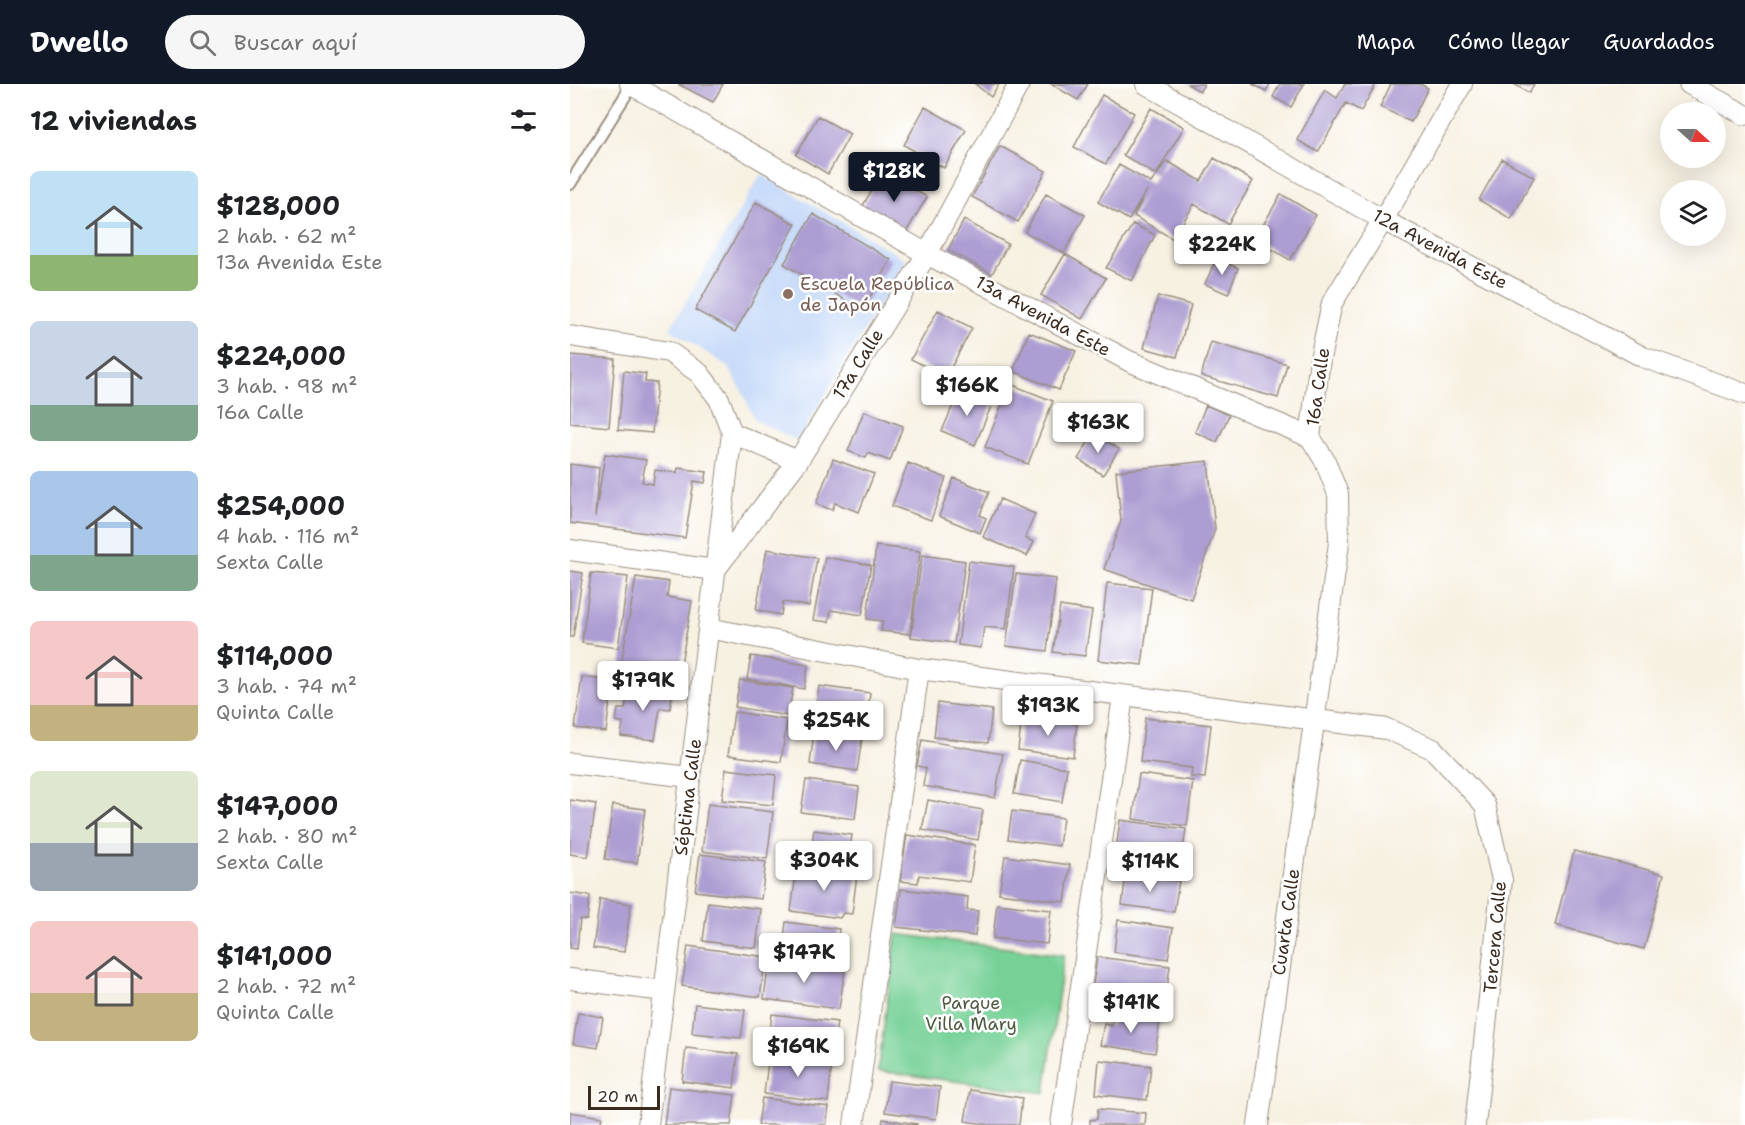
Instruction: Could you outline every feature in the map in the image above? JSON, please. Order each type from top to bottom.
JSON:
[{"type":"street","name":"17a Calle","points":[[715,570],[798,461],[927,254],[1019,84]]},
{"type":"street","name":"12a Avenida Este","points":[[1146,84],[1383,220],[1643,357],[1745,394]]},
{"type":"street","name":"16a Calle","points":[[1315,719],[1338,533],[1338,494],[1325,461],[1310,437],[1320,359],[1332,303],[1462,84]]},
{"type":"street","points":[[1689,84],[1745,115]]},
{"type":"street","name":"13a Avenida Este","points":[[631,85],[927,254],[1129,361],[1310,437]]},
{"type":"street","points":[[570,336],[669,352],[699,374],[719,399],[732,433],[798,461]]},
{"type":"street","name":"Séptima Calle","points":[[648,1125],[732,433]]},
{"type":"street","points":[[570,550],[715,570]]},
{"type":"street","name":"Tercera Calle","points":[[708,628],[919,669],[1387,729],[1433,748],[1485,805],[1502,880],[1475,1125]]},
{"type":"street","points":[[854,1125],[919,669]]},
{"type":"street","points":[[1061,1125],[1123,696]]},
{"type":"street","name":"Cuarta Calle","points":[[1258,1125],[1315,719]]},
{"type":"street","points":[[570,763],[690,777]]},
{"type":"street","points":[[570,979],[664,991]]},
{"type":"lane","points":[[570,184],[631,85]]},
{"type":"shaded area","name":"Escuela República de Japón","points":[[761,174],[906,260],[798,441],[755,420],[741,389],[727,366],[670,329]]},
{"type":"green space","name":"Parque Villa Mary","points":[[896,934],[1064,955],[1045,1093],[878,1071]]},
{"type":"building","points":[[678,84],[723,84],[713,102]]},
{"type":"building","points":[[975,84],[999,84],[991,97]]},
{"type":"building","points":[[1051,84],[1088,84],[1078,100]]},
{"type":"building","points":[[1187,84],[1204,84],[1200,91]]},
{"type":"building","points":[[1252,84],[1270,84],[1266,91]]},
{"type":"building","points":[[1280,84],[1304,84],[1291,107],[1273,97]]},
{"type":"building","points":[[1345,84],[1376,84],[1361,111],[1346,103],[1318,152],[1297,140],[1325,90],[1337,98]]},
{"type":"building","points":[[1391,84],[1420,84],[1428,88],[1411,122],[1380,107]]},
{"type":"building","points":[[1514,84],[1534,84],[1529,93]]},
{"type":"building","points":[[1102,95],[1134,113],[1106,164],[1074,147]]},
{"type":"building","points":[[925,107],[966,130],[944,168],[904,145]]},
{"type":"building","points":[[1151,108],[1184,127],[1156,175],[1123,155]]},
{"type":"building","points":[[818,116],[850,134],[828,174],[796,155]]},
{"type":"building","points":[[1000,146],[1046,171],[1018,222],[972,197]]},
{"type":"building","points":[[1214,158],[1253,181],[1228,224],[1194,204],[1173,239],[1134,216],[1147,190],[1129,220],[1098,202],[1119,165],[1151,183],[1167,161],[1201,181]]},
{"type":"building","points":[[1502,159],[1534,177],[1511,219],[1479,200]]},
{"type":"building","points":[[882,172],[927,197],[905,234],[861,209]]},
{"type":"building","points":[[1046,194],[1085,215],[1064,253],[1025,232]]},
{"type":"building","points":[[1281,194],[1316,215],[1290,260],[1255,239]]},
{"type":"building","points":[[756,202],[796,224],[735,332],[695,310]]},
{"type":"building","points":[[813,214],[891,260],[862,310],[784,264]]},
{"type":"building","points":[[964,220],[1008,244],[992,274],[948,250]]},
{"type":"building","points":[[1133,224],[1155,235],[1132,281],[1106,268]]},
{"type":"building","points":[[1065,254],[1106,278],[1082,319],[1041,295]]},
{"type":"building","points":[[1216,259],[1238,268],[1228,294],[1205,284]]},
{"type":"building","points":[[1158,296],[1191,305],[1177,357],[1144,348]]},
{"type":"building","points":[[938,310],[972,328],[946,377],[911,359]]},
{"type":"building","points":[[1029,332],[1076,351],[1059,390],[1013,371]]},
{"type":"building","points":[[1211,342],[1287,364],[1278,398],[1201,376]]},
{"type":"building","points":[[571,355],[615,359],[609,427],[570,423]]},
{"type":"building","points":[[624,371],[646,374],[645,382],[657,383],[652,433],[618,430]]},
{"type":"building","points":[[1010,384],[1053,401],[1028,464],[985,447]]},
{"type":"building","points":[[960,389],[992,404],[975,445],[942,431]]},
{"type":"building","points":[[1206,405],[1229,415],[1217,442],[1195,432]]},
{"type":"building","points":[[864,411],[903,426],[890,461],[868,453],[866,458],[848,451]]},
{"type":"building","points":[[1094,433],[1119,449],[1103,475],[1078,459]]},
{"type":"building","points":[[605,454],[646,460],[642,482],[653,484],[655,470],[677,473],[678,468],[707,472],[705,483],[694,481],[685,538],[570,523],[570,464],[599,468],[595,517]]},
{"type":"building","points":[[833,459],[874,474],[859,512],[835,503],[832,510],[816,504]]},
{"type":"building","points":[[1208,461],[1215,529],[1191,599],[1104,569],[1121,521],[1116,471]]},
{"type":"building","points":[[908,463],[946,478],[931,520],[892,506]]},
{"type":"building","points":[[954,478],[989,492],[980,515],[986,518],[980,533],[939,516]]},
{"type":"building","points":[[1000,499],[1035,514],[1025,538],[1034,542],[1027,556],[983,537]]},
{"type":"building","points":[[876,546],[920,551],[910,634],[881,631],[883,621],[867,619]]},
{"type":"building","points":[[767,549],[817,558],[809,606],[783,602],[781,615],[756,610]]},
{"type":"building","points":[[922,555],[965,561],[954,643],[911,637]]},
{"type":"building","points":[[825,557],[871,565],[862,615],[831,610],[829,622],[813,620]]},
{"type":"building","points":[[969,561],[1014,567],[1006,629],[984,627],[981,648],[958,645]]},
{"type":"building","points":[[570,571],[583,573],[573,637],[570,637]]},
{"type":"building","points":[[591,573],[628,577],[618,648],[582,643]]},
{"type":"building","points":[[1016,574],[1056,579],[1047,651],[1006,646]]},
{"type":"building","points":[[636,577],[669,582],[667,597],[692,601],[679,675],[621,665]]},
{"type":"building","points":[[1107,583],[1152,588],[1142,665],[1098,660]]},
{"type":"building","points":[[1060,606],[1092,611],[1085,656],[1053,652]]},
{"type":"building","points":[[751,656],[808,665],[804,689],[747,679]]},
{"type":"building","points":[[582,677],[613,681],[606,732],[575,728]]},
{"type":"building","points":[[740,680],[793,688],[788,716],[735,707]]},
{"type":"building","points":[[629,685],[673,691],[670,709],[660,708],[655,740],[621,736],[623,723],[616,722],[618,709],[625,709]]},
{"type":"building","points":[[819,686],[870,693],[866,725],[815,718]]},
{"type":"building","points":[[938,703],[992,710],[988,743],[934,737]]},
{"type":"building","points":[[734,712],[787,720],[781,762],[728,755]]},
{"type":"building","points":[[1022,717],[1077,724],[1073,757],[1018,750]]},
{"type":"building","points":[[1145,718],[1211,725],[1205,778],[1191,777],[1192,768],[1140,762]]},
{"type":"building","points":[[814,733],[862,739],[857,771],[810,764]]},
{"type":"building","points":[[922,740],[1003,754],[995,798],[923,786],[926,768],[917,766]]},
{"type":"building","points":[[1020,760],[1067,768],[1062,802],[1014,794]]},
{"type":"building","points":[[726,769],[776,775],[773,805],[722,800]]},
{"type":"building","points":[[1139,774],[1193,781],[1187,826],[1133,819]]},
{"type":"building","points":[[806,780],[859,787],[855,819],[801,812]]},
{"type":"building","points":[[570,800],[596,804],[588,857],[570,854]]},
{"type":"building","points":[[928,800],[983,810],[978,840],[922,830]]},
{"type":"building","points":[[708,804],[773,812],[767,859],[702,851]]},
{"type":"building","points":[[613,805],[645,809],[637,863],[605,859]]},
{"type":"building","points":[[1012,811],[1063,818],[1059,846],[1008,839]]},
{"type":"building","points":[[1120,820],[1186,829],[1181,865],[1139,860],[1135,868],[1114,865]]},
{"type":"building","points":[[814,830],[852,835],[847,868],[809,862]]},
{"type":"building","points":[[907,835],[975,845],[970,882],[919,875],[918,883],[900,881]]},
{"type":"building","points":[[1574,851],[1664,874],[1644,949],[1555,925]]},
{"type":"building","points":[[700,854],[766,862],[761,899],[695,891]]},
{"type":"building","points":[[1005,856],[1070,865],[1065,902],[999,893]]},
{"type":"building","points":[[797,866],[857,874],[852,914],[843,913],[840,918],[791,911]]},
{"type":"building","points":[[1126,874],[1179,881],[1174,912],[1122,905]]},
{"type":"building","points":[[901,889],[968,897],[967,910],[978,911],[975,936],[896,927]]},
{"type":"building","points":[[570,893],[590,896],[587,920],[580,919],[577,949],[570,948]]},
{"type":"building","points":[[600,899],[631,904],[624,952],[593,948]]},
{"type":"building","points":[[708,902],[761,909],[756,948],[703,941]]},
{"type":"building","points":[[997,904],[1051,910],[1047,944],[993,938]]},
{"type":"building","points":[[1118,920],[1173,928],[1168,959],[1114,952]]},
{"type":"building","points":[[786,922],[839,929],[835,959],[782,953]]},
{"type":"building","points":[[688,946],[766,957],[760,997],[682,986]]},
{"type":"building","points":[[1097,957],[1170,966],[1164,1011],[1091,1001]]},
{"type":"building","points":[[769,959],[845,970],[839,1009],[764,999]]},
{"type":"building","points":[[695,1004],[745,1010],[741,1038],[692,1033]]},
{"type":"building","points":[[578,1013],[603,1017],[598,1048],[573,1044]]},
{"type":"building","points":[[772,1014],[837,1022],[832,1056],[768,1047]]},
{"type":"building","points":[[1114,1014],[1160,1021],[1155,1053],[1100,1045],[1104,1024],[1112,1026]]},
{"type":"building","points":[[686,1048],[738,1054],[734,1088],[682,1081]]},
{"type":"building","points":[[769,1054],[832,1062],[828,1102],[764,1094]]},
{"type":"building","points":[[1099,1060],[1151,1066],[1147,1100],[1096,1094]]},
{"type":"building","points":[[889,1081],[940,1087],[936,1119],[885,1112]]},
{"type":"building","points":[[669,1087],[735,1095],[731,1125],[664,1125]]},
{"type":"building","points":[[970,1090],[1022,1098],[1019,1125],[990,1125],[965,1121]]},
{"type":"building","points":[[762,1098],[829,1107],[826,1125],[758,1125]]},
{"type":"building","points":[[1098,1109],[1146,1113],[1145,1125],[1090,1125],[1090,1120],[1097,1119]]},
{"type":"building","points":[[570,1112],[602,1117],[600,1125],[570,1125]]},
{"type":"building","points":[[883,1119],[917,1124],[917,1125],[882,1125]]},
{"type":"place","name":"Escuela República de Japón","points":[[788,294]]}]
